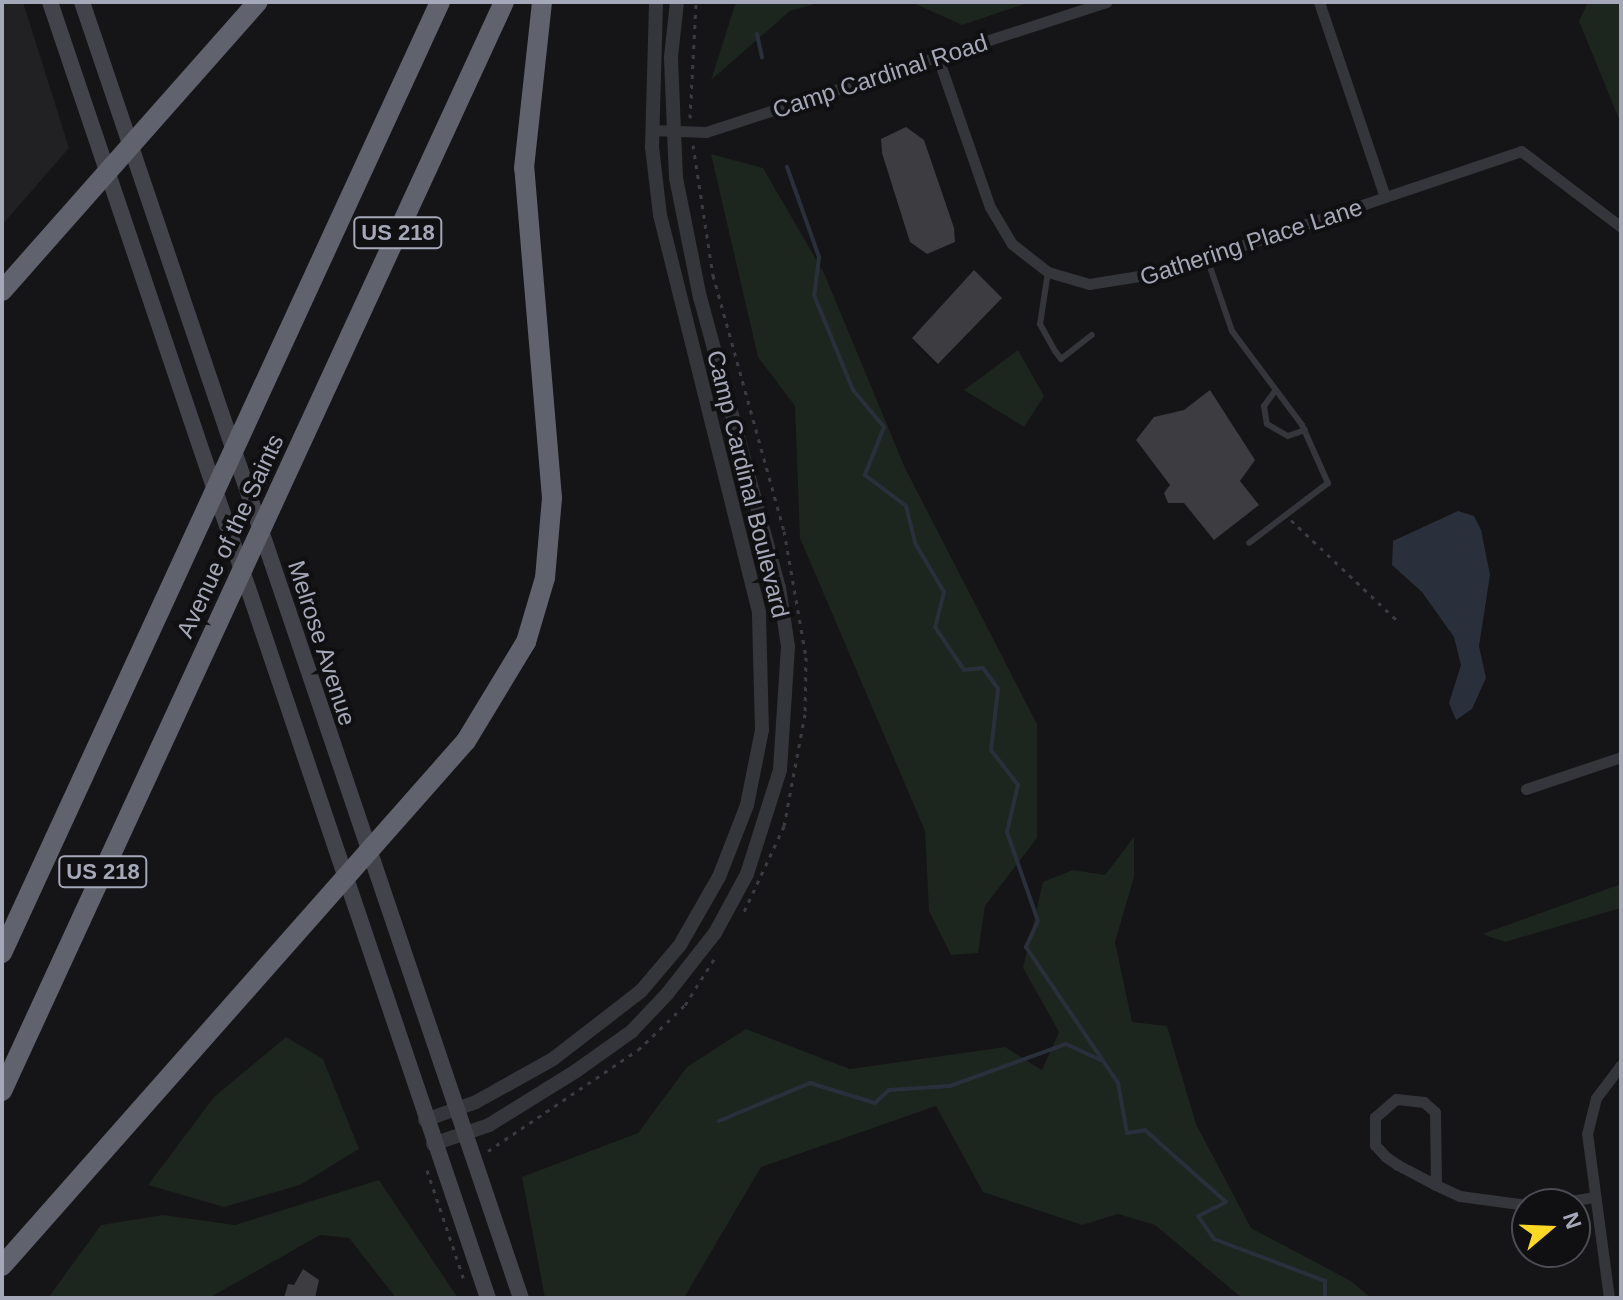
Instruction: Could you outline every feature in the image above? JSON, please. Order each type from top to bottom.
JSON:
[{"type":"highway","points":[[2,291],[258,2]]},
{"type":"highway","name":"Avenue of the Saints","points":[[2,953],[440,2]]},
{"type":"highway","name":"Avenue of the Saints","points":[[2,1091],[504,2]]},
{"type":"highway","points":[[2,1266],[368,855],[501,691],[526,642],[545,578],[552,498],[524,168],[542,2]]},
{"type":"main road","points":[[50,2],[344,882],[488,1298]]},
{"type":"main road","name":"Melrose Avenue","points":[[82,2],[368,855],[521,1298]]},
{"type":"street","name":"Camp Cardinal Boulevard","points":[[425,1120],[455,1110],[553,1059],[641,991],[680,945],[719,877],[747,805],[762,730],[765,672],[751,563],[673,282],[652,130],[656,2]]},
{"type":"street","name":"Camp Cardinal Boulevard","points":[[433,1144],[463,1134],[576,1071],[632,1031],[667,994],[715,933],[747,874],[780,770],[789,709],[779,588],[700,298],[673,131],[677,2]]},
{"type":"street","name":"Camp Cardinal Road","points":[[652,130],[706,132],[1106,2]]},
{"type":"street","points":[[1319,2],[1385,197]]},
{"type":"street","name":"Gathering Place Lane","points":[[938,58],[990,207],[1012,244],[1048,272],[1089,284],[1128,282],[1207,258],[1521,151],[1621,227]]},
{"type":"street","points":[[1526,789],[1621,757]]},
{"type":"street","points":[[1609,1298],[1587,1151],[1590,1114],[1621,1065]]},
{"type":"street","points":[[1436,1185],[1435,1112],[1424,1102],[1396,1099],[1375,1117],[1375,1145],[1436,1185],[1487,1203],[1511,1204]]},
{"type":"lane","points":[[1207,258],[1232,331],[1305,430],[1328,483],[1249,543]]},
{"type":"lane","points":[[1048,272],[1040,324],[1055,351],[1061,359],[1092,335]]},
{"type":"lane","points":[[1275,391],[1264,406],[1267,424],[1288,436],[1305,430]]},
{"type":"path","points":[[696,2],[691,131],[709,261],[784,531],[806,657],[805,714],[784,826],[758,890],[734,929]]},
{"type":"path","points":[[1286,515],[1400,623]]},
{"type":"path","points":[[491,1150],[638,1050],[685,1005],[717,954]]},
{"type":"path","points":[[433,1168],[426,1170],[431,1188],[471,1298]]},
{"type":"shaded area","points":[[2,2],[23,2],[69,148],[2,225]]},
{"type":"shaded area","points":[[736,2],[821,2],[790,11],[711,80]]},
{"type":"shaded area","points":[[911,2],[1031,2],[962,25]]},
{"type":"shaded area","points":[[1588,2],[1621,2],[1621,124],[1579,21]]},
{"type":"shaded area","points":[[711,154],[763,168],[824,273],[905,468],[1037,724],[1037,838],[985,906],[978,953],[951,955],[929,911],[925,831],[800,538],[795,406],[758,357]]},
{"type":"shaded area","points":[[1018,350],[1044,396],[1024,427],[964,390]]},
{"type":"shaded area","points":[[1458,511],[1474,516],[1481,530],[1490,575],[1479,646],[1486,678],[1472,709],[1456,720],[1449,703],[1461,665],[1454,637],[1422,592],[1392,565],[1393,541]]},
{"type":"shaded area","points":[[1134,837],[1134,877],[1115,942],[1132,1022],[1167,1026],[1196,1124],[1251,1228],[1351,1281],[1371,1298],[1242,1298],[1155,1225],[1118,1214],[1082,1225],[983,1192],[936,1106],[761,1167],[684,1298],[545,1298],[522,1177],[638,1133],[687,1067],[746,1029],[850,1069],[1005,1047],[1042,1070],[1059,1032],[1023,968],[1043,882],[1073,870],[1105,875]]},
{"type":"shaded area","points":[[1621,884],[1621,908],[1505,942],[1482,934]]},
{"type":"shaded area","points":[[286,1037],[323,1059],[359,1149],[300,1185],[224,1207],[148,1185],[214,1097]]},
{"type":"shaded area","points":[[379,1180],[458,1298],[396,1298],[349,1238],[320,1235],[209,1298],[48,1298],[101,1225],[163,1215],[235,1225]]},
{"type":"building","points":[[906,127],[924,140],[954,228],[955,242],[927,254],[910,242],[882,153],[881,139]]},
{"type":"building","points":[[974,270],[1002,298],[938,364],[912,338]]},
{"type":"building","points":[[1210,390],[1255,460],[1240,481],[1259,505],[1214,540],[1184,503],[1168,503],[1164,493],[1170,485],[1136,440],[1154,417],[1184,410]]},
{"type":"building","points":[[303,1269],[319,1280],[315,1298],[284,1298],[288,1284],[294,1285]]},
{"type":"waterway","points":[[757,34],[762,57]]},
{"type":"waterway","points":[[787,167],[819,257],[814,295],[853,390],[884,427],[865,475],[906,506],[915,543],[944,592],[935,627],[964,670],[983,668],[998,689],[991,750],[1018,785],[1007,832],[1038,921],[1026,947],[1118,1083],[1127,1133],[1145,1130],[1226,1202],[1198,1216],[1214,1239],[1325,1281],[1325,1298]]},
{"type":"waterway","points":[[719,1121],[810,1083],[875,1103],[889,1090],[950,1086],[1066,1044],[1101,1060]]}]
